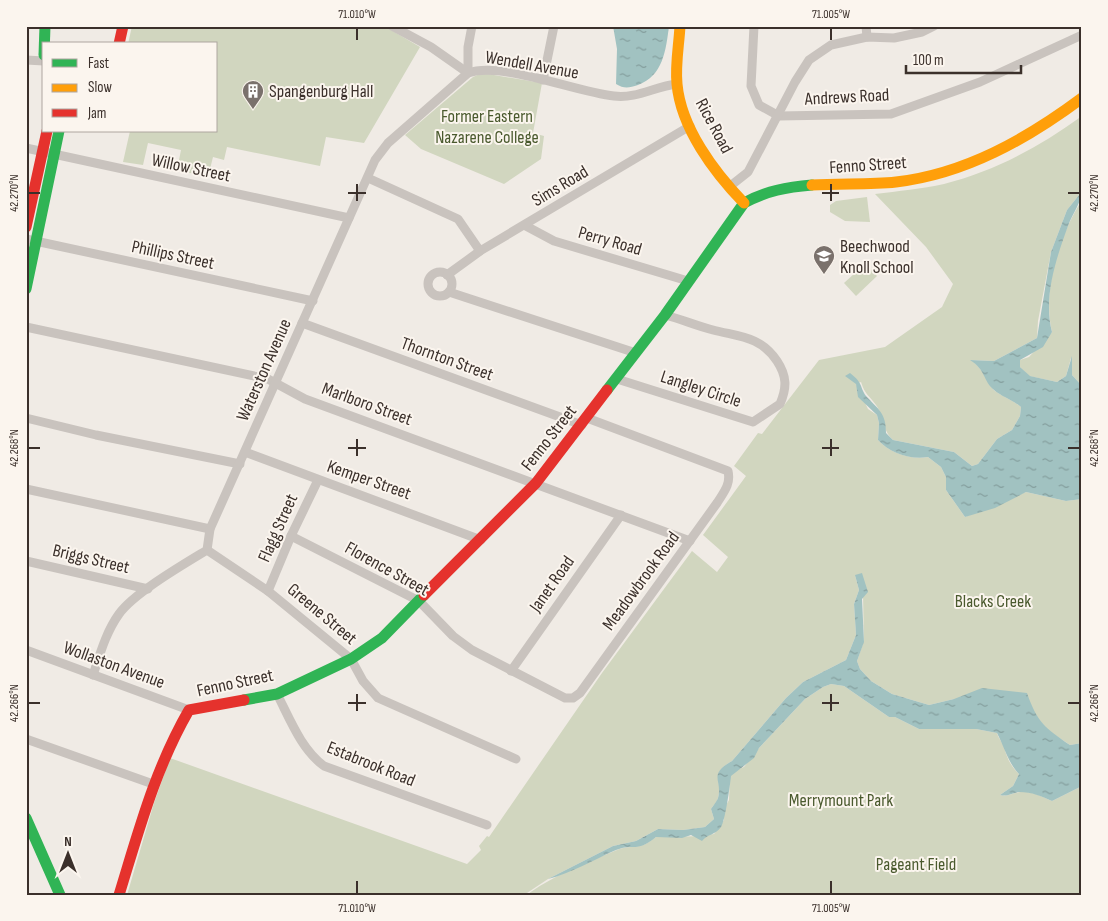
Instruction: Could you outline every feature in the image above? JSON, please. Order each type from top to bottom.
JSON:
[{"type":"street","points":[[42,42],[45,26]]},
{"type":"street","points":[[119,42],[123,26]]},
{"type":"street","name":"Wendell Avenue","points":[[392,26],[430,47],[468,73],[485,69],[543,80],[597,94],[628,97],[667,85],[677,84]]},
{"type":"street","points":[[468,73],[468,47],[472,26]]},
{"type":"street","points":[[543,80],[554,26]]},
{"type":"street","name":"Rice Road","points":[[680,26],[677,84],[682,106],[690,126],[729,187],[744,203]]},
{"type":"street","points":[[754,26],[751,86],[759,105],[779,116]]},
{"type":"street","points":[[866,26],[867,37]]},
{"type":"street","points":[[729,187],[748,172],[779,116],[795,82],[809,60],[831,45],[867,37],[894,38],[922,32],[934,26]]},
{"type":"street","name":"Andrews Road","points":[[779,116],[891,114],[980,82],[1082,35]]},
{"type":"street","points":[[26,60],[42,61]]},
{"type":"street","name":"Waterston Avenue","points":[[208,550],[210,529],[375,160],[388,143],[468,73]]},
{"type":"street","name":"Fenno Street","points":[[119,895],[152,784],[169,745],[190,710],[277,694],[352,659],[382,638],[536,483],[665,315],[744,203],[760,193],[777,188],[882,184],[930,175],[992,153],[1020,140],[1057,117],[1082,98]]},
{"type":"street","name":"Sims Road","points":[[636,353],[449,292],[441,296],[435,295],[428,288],[428,281],[435,274],[447,274],[480,251],[526,226],[690,126]]},
{"type":"street","points":[[26,227],[47,132]]},
{"type":"street","points":[[26,289],[32,240],[60,132]]},
{"type":"street","name":"Willow Street","points":[[26,148],[349,218]]},
{"type":"street","points":[[368,178],[458,220],[480,251]]},
{"type":"street","name":"Perry Road","points":[[526,226],[554,241],[688,281]]},
{"type":"street","name":"Phillips Street","points":[[32,240],[313,301]]},
{"type":"street","points":[[447,274],[452,284],[449,292]]},
{"type":"street","name":"Langley Circle","points":[[617,379],[753,422],[780,404],[785,384],[784,371],[769,350],[761,343],[665,315]]},
{"type":"street","name":"Thornton Street","points":[[302,323],[728,471]]},
{"type":"street","name":"Marlboro Street","points":[[26,327],[268,379],[305,400],[536,483],[690,541]]},
{"type":"street","points":[[26,418],[96,435],[240,464]]},
{"type":"street","name":"Kemper Street","points":[[245,452],[481,540]]},
{"type":"street","name":"Meadowbrook Road","points":[[565,698],[574,698],[580,693],[690,541],[728,486],[728,471]]},
{"type":"street","name":"Flagg Street","points":[[268,590],[318,480]]},
{"type":"street","points":[[26,489],[210,529]]},
{"type":"street","name":"Janet Road","points":[[510,671],[621,515]]},
{"type":"street","name":"Florence Street","points":[[291,536],[419,601],[453,636],[472,650],[565,698]]},
{"type":"street","points":[[93,675],[107,634],[120,612],[148,589],[208,550]]},
{"type":"street","name":"Greene Street","points":[[208,550],[268,590],[352,659],[363,681],[378,698],[516,759]]},
{"type":"street","name":"Briggs Street","points":[[26,561],[148,589]]},
{"type":"street","name":"Wollaston Avenue","points":[[26,650],[190,710]]},
{"type":"street","name":"Estabrook Road","points":[[277,694],[304,745],[313,758],[324,766],[487,825]]},
{"type":"street","points":[[26,739],[152,784]]},
{"type":"street","points":[[26,818],[60,895]]},
{"type":"green space","name":"Former Eastern Nazarene College","points":[[132,26],[390,26],[391,30],[420,47],[364,143],[326,137],[320,166],[227,147],[224,160],[213,157],[208,177],[177,170],[181,150],[148,143],[143,165],[123,162],[130,132],[218,132],[218,42],[128,42]]},
{"type":"green space","name":"Former Eastern Nazarene College","points":[[482,73],[542,83],[533,133],[544,136],[541,159],[504,184],[421,149],[405,135],[473,77]]},
{"type":"green space","name":"Blacks Creek","points":[[1082,116],[1082,187],[1079,195],[1067,210],[1051,252],[1038,321],[1037,338],[994,361],[971,360],[976,364],[995,391],[1021,407],[1020,416],[1012,430],[997,439],[978,464],[972,466],[954,452],[893,440],[887,432],[879,409],[861,382],[856,384],[868,409],[877,415],[879,423],[878,440],[888,449],[895,452],[921,458],[928,457],[941,467],[946,477],[946,490],[965,517],[1026,492],[1066,501],[1082,499],[1082,743],[1070,745],[1049,731],[1035,715],[954,699],[929,705],[892,694],[871,681],[860,669],[857,661],[864,641],[863,595],[855,575],[859,590],[854,604],[856,635],[846,660],[803,682],[786,698],[732,761],[721,770],[718,778],[718,798],[711,809],[714,819],[705,827],[683,830],[658,829],[636,841],[613,846],[548,879],[524,895],[127,895],[154,803],[170,758],[467,864],[481,850],[479,846],[487,836],[489,837],[602,673],[692,551],[717,572],[728,557],[703,535],[746,476],[734,466],[758,433],[762,434],[819,360],[885,347],[942,307],[953,284],[926,247],[875,194],[919,189],[963,179],[999,165],[1033,148]]},
{"type":"green space","points":[[867,197],[870,222],[845,221],[830,212],[830,205],[836,201]]},
{"type":"green space","points":[[1082,200],[1082,386],[1072,375],[1071,358],[1066,376],[1057,382],[1029,376],[1020,367],[1020,360],[1029,357],[1052,332],[1049,316],[1051,281],[1066,230]]},
{"type":"green space","points":[[866,263],[877,276],[856,296],[844,283]]},
{"type":"green space","name":"Merrymount Park","points":[[831,684],[844,686],[889,717],[895,717],[919,729],[976,729],[997,733],[1009,761],[1019,774],[1013,786],[1000,795],[1007,796],[1025,792],[1052,801],[1082,786],[1082,895],[527,895],[557,876],[583,864],[623,848],[640,846],[656,837],[714,834],[724,820],[724,809],[729,800],[730,776],[736,770],[744,767],[759,748],[805,699]]},
{"type":"water","points":[[613,26],[669,26],[662,61],[658,69],[646,81],[629,87],[622,87],[616,84],[617,49]]},
{"type":"water","points":[[1082,187],[1081,198],[1063,239],[1052,278],[1049,305],[1052,332],[1043,347],[1020,360],[1020,367],[1030,376],[1057,382],[1066,376],[1072,356],[1072,375],[1082,386],[1082,499],[1066,501],[1026,492],[995,508],[965,517],[946,490],[946,477],[941,467],[928,457],[907,456],[894,452],[878,440],[879,423],[877,415],[858,397],[856,384],[845,376],[850,373],[859,382],[866,396],[881,412],[885,421],[886,433],[893,440],[954,452],[972,466],[978,464],[997,439],[1012,430],[1020,416],[1021,407],[990,387],[982,372],[970,360],[994,361],[1037,338],[1051,252],[1067,210],[1079,195]]},
{"type":"water","points":[[862,573],[868,592],[862,599],[864,642],[857,661],[860,669],[871,681],[892,694],[929,705],[954,699],[982,688],[1027,693],[1038,718],[1048,729],[1070,745],[1082,743],[1082,786],[1052,801],[1024,792],[1016,792],[1005,796],[1000,795],[1013,786],[1019,774],[1009,759],[997,733],[976,729],[919,729],[895,717],[889,717],[844,686],[831,684],[805,699],[759,748],[754,758],[731,776],[724,818],[717,832],[702,841],[691,835],[682,838],[656,837],[644,845],[616,850],[574,870],[548,879],[613,846],[636,841],[658,829],[683,830],[705,827],[714,819],[711,809],[718,798],[718,774],[720,770],[732,761],[786,698],[803,682],[846,660],[856,635],[854,604],[859,590],[855,575]]},
{"type":"traffic: fast","points":[[44,42],[45,26]]},
{"type":"traffic: fast","points":[[26,289],[59,132]]},
{"type":"traffic: fast","points":[[607,390],[665,315],[744,203],[760,195],[777,190],[812,185]]},
{"type":"traffic: fast","points":[[244,700],[277,694],[351,659],[382,638],[424,595]]},
{"type":"traffic: fast","points":[[26,818],[60,895]]},
{"type":"traffic: slow","points":[[680,26],[677,84],[685,117],[692,133],[721,178],[744,203]]},
{"type":"traffic: slow","points":[[812,185],[896,182],[922,178],[971,163],[1017,140],[1082,98]]},
{"type":"traffic: jam","points":[[119,42],[123,26]]},
{"type":"traffic: jam","points":[[26,227],[47,132]]},
{"type":"traffic: jam","points":[[424,595],[536,483],[607,390]]},
{"type":"traffic: jam","points":[[119,895],[157,777],[189,710],[244,700]]},
{"type":"place","name":"Spangenburg Hall","points":[[253,110]]},
{"type":"place","name":"Beechwood Knoll School","points":[[824,275]]},
{"type":"park label","name":"Pageant Field","points":[[916,864]]}]
